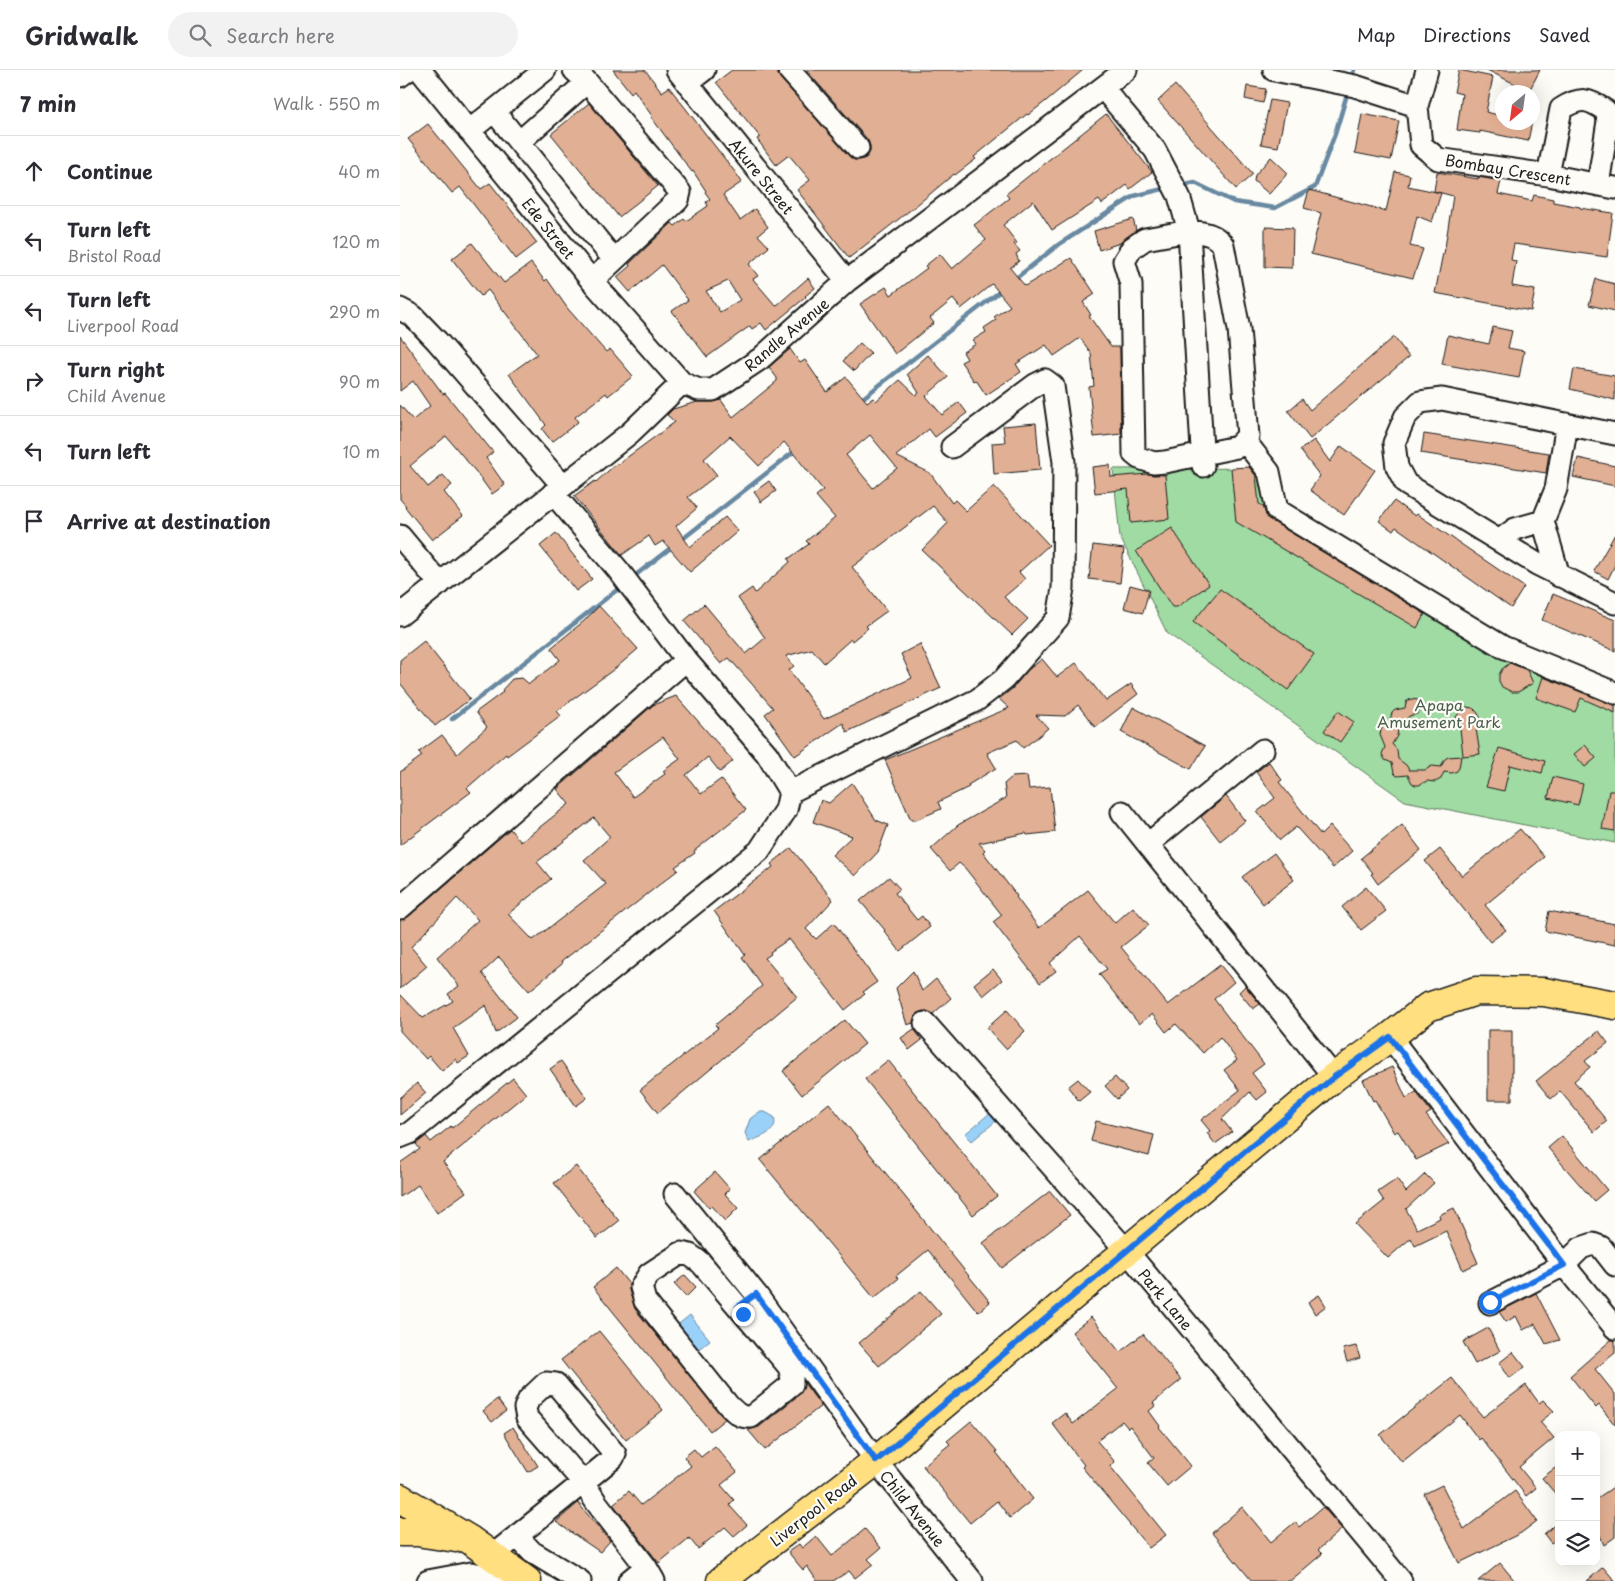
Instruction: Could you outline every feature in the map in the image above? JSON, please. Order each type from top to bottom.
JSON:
[{"type":"main road","name":"Liverpool Road","points":[[721,1581],[876,1461],[1334,1077],[1428,1007],[1476,991],[1544,992],[1615,1005]]},
{"type":"main road","points":[[400,1498],[470,1540],[527,1581]]},
{"type":"main road","points":[[400,1532],[417,1532],[470,1540]]},
{"type":"street","points":[[400,76],[408,70]]},
{"type":"street","name":"Ede Street","points":[[420,70],[592,281],[682,383]]},
{"type":"street","points":[[469,131],[544,70]]},
{"type":"street","points":[[682,77],[704,70]]},
{"type":"street","points":[[789,70],[858,148]]},
{"type":"street","name":"Randle Avenue","points":[[682,383],[699,390],[713,390],[760,359],[847,282],[1126,70]]},
{"type":"street","points":[[1274,70],[1355,86],[1417,106]]},
{"type":"street","name":"Bombay Crescent","points":[[1427,70],[1417,106],[1421,145],[1438,158],[1606,186]]},
{"type":"street","points":[[519,142],[580,76],[680,192],[678,200],[592,281]]},
{"type":"street","name":"Akure Street","points":[[682,77],[847,282]]},
{"type":"street","points":[[1103,88],[1155,150],[1179,196],[1189,231],[1202,460]]},
{"type":"street","points":[[1548,175],[1561,109],[1574,100],[1594,102],[1606,111],[1608,121],[1606,186]]},
{"type":"street","points":[[494,111],[614,260]]},
{"type":"street","points":[[1189,231],[1208,233],[1217,237],[1223,245],[1239,329],[1248,436],[1245,441],[1237,447],[1202,460],[1154,463],[1139,458],[1134,454],[1131,284],[1124,261],[1132,248],[1145,239],[1189,231]]},
{"type":"street","points":[[400,309],[412,316],[437,341],[558,490],[686,660],[767,754],[790,792],[786,810],[759,851],[410,1133],[400,1137]]},
{"type":"street","points":[[790,792],[977,700],[1004,679],[1058,618],[1063,588],[1064,462],[1053,386],[1045,380],[1035,385],[952,447]]},
{"type":"street","points":[[400,615],[630,433],[682,383]]},
{"type":"street","points":[[1615,434],[1442,399],[1420,402],[1405,417],[1394,442],[1397,467],[1406,484],[1559,576],[1615,603]]},
{"type":"street","points":[[1559,576],[1543,521],[1556,489],[1567,424]]},
{"type":"street","points":[[1245,441],[1269,472],[1277,510],[1503,647],[1615,693]]},
{"type":"street","points":[[1499,541],[1515,528],[1543,521]]},
{"type":"street","points":[[400,536],[440,584]]},
{"type":"street","points":[[400,908],[686,660]]},
{"type":"street","points":[[1148,844],[1263,750]]},
{"type":"street","points":[[1122,812],[1334,1077]]},
{"type":"street","name":"Park Lane","points":[[925,1023],[1126,1250],[1401,1581]]},
{"type":"street","points":[[1390,1037],[1564,1265],[1615,1328]]},
{"type":"street","name":"Child Avenue","points":[[675,1194],[756,1294],[876,1461],[972,1581]]},
{"type":"street","points":[[1490,1302],[1564,1265],[1581,1248],[1592,1244],[1601,1247],[1615,1265]]},
{"type":"street","points":[[681,1253],[690,1255],[700,1263],[738,1307],[789,1367],[792,1378],[792,1384],[784,1392],[751,1417],[746,1418],[739,1416],[720,1396],[645,1301],[641,1287],[649,1274],[681,1253]]},
{"type":"street","points":[[738,1307],[756,1294]]},
{"type":"street","points":[[492,1556],[584,1482],[613,1458],[615,1454],[556,1384],[546,1383],[528,1399],[525,1408],[527,1418],[584,1482],[596,1502],[650,1574],[629,1581]]},
{"type":"street","points":[[517,1536],[532,1552],[580,1581]]},
{"type":"street","points":[[428,1581],[471,1573],[517,1581]]},
{"type":"green space","name":"Apapa Amusement Park","points":[[1267,468],[1271,502],[1510,648],[1615,690],[1615,843],[1405,801],[1167,633],[1120,537],[1113,469]]},
{"type":"water","points":[[759,1112],[765,1112],[774,1117],[774,1127],[768,1133],[749,1142],[745,1133],[750,1119]]},
{"type":"water","points":[[990,1113],[996,1121],[972,1141],[965,1134]]},
{"type":"water","points":[[690,1315],[710,1340],[695,1352],[675,1327]]},
{"type":"building","points":[[613,70],[645,70],[662,92],[669,87],[742,182],[723,195],[740,220],[755,209],[768,227],[758,235],[769,247],[749,264],[758,276],[753,279],[776,306],[808,278],[815,288],[766,330],[761,323],[752,329],[750,326],[707,357],[672,311],[688,300],[662,265],[630,292],[617,277],[672,223],[675,226],[684,219],[686,221],[708,206],[706,202],[710,199],[693,171],[651,117],[634,90],[631,93]],"holes":[[[728,281],[740,300],[720,312],[706,291]]]},
{"type":"building","points":[[732,70],[777,70],[780,78],[849,156],[854,160],[860,160],[866,158],[870,152],[868,140],[806,70],[1083,70],[974,157],[976,159],[954,174],[849,258],[797,190],[810,180],[789,155],[776,165],[757,139],[760,137],[716,82]]},
{"type":"building","points":[[1459,70],[1493,77],[1486,112],[1495,114],[1495,130],[1530,130],[1528,141],[1480,131],[1480,133],[1457,130],[1462,94],[1454,92]]},
{"type":"building","points":[[1487,70],[1540,70],[1532,85],[1517,85]]},
{"type":"building","points":[[1175,85],[1253,174],[1236,189],[1158,101]]},
{"type":"building","points":[[1247,86],[1266,89],[1263,103],[1245,99]]},
{"type":"building","points":[[1270,100],[1287,103],[1278,147],[1261,144]]},
{"type":"building","points":[[589,103],[658,186],[619,217],[551,134]]},
{"type":"building","points":[[1106,114],[1152,172],[1130,189],[1127,185],[1102,204],[1099,200],[1052,230],[1033,201],[1003,225],[1017,243],[1014,244],[1020,251],[1016,254],[1019,261],[1010,268],[1025,286],[1071,258],[1095,294],[1083,302],[1091,315],[1089,316],[1111,347],[1120,347],[1121,434],[1094,437],[1089,387],[1094,386],[1091,353],[1080,338],[1054,356],[1046,345],[1016,364],[1021,372],[986,395],[961,362],[967,359],[963,352],[976,344],[973,340],[986,332],[984,328],[996,320],[994,317],[1010,306],[992,284],[961,309],[953,299],[930,318],[934,323],[895,354],[860,304],[886,287],[891,295],[927,268],[925,266],[940,254],[952,269],[986,240],[974,225],[1009,198],[1006,194]]},
{"type":"building","points":[[1362,114],[1399,121],[1391,160],[1355,153]]},
{"type":"building","points":[[428,124],[481,189],[490,183],[537,243],[516,259],[460,187],[452,193],[408,139]]},
{"type":"building","points":[[1271,157],[1288,173],[1269,194],[1254,181],[1255,175]]},
{"type":"building","points":[[1395,172],[1410,175],[1408,186],[1441,193],[1432,222],[1417,216],[1410,246],[1423,249],[1413,278],[1311,254],[1321,213],[1304,208],[1309,190],[1386,211]]},
{"type":"building","points":[[1437,172],[1501,181],[1498,194],[1532,201],[1534,195],[1553,199],[1553,202],[1613,213],[1607,257],[1514,244],[1511,260],[1516,261],[1512,286],[1535,290],[1531,311],[1435,293],[1444,254],[1453,196],[1434,191]]},
{"type":"building","points":[[1133,219],[1136,230],[1120,243],[1099,250],[1094,231]]},
{"type":"building","points":[[1265,227],[1293,228],[1292,268],[1265,267]]},
{"type":"building","points":[[472,243],[504,283],[531,263],[545,281],[547,279],[568,309],[606,352],[610,349],[633,376],[608,396],[606,393],[575,417],[578,422],[552,442],[542,429],[546,425],[509,374],[537,354],[488,290],[481,296],[452,259]]},
{"type":"building","points":[[1596,279],[1615,284],[1615,311],[1589,305]]},
{"type":"building","points":[[1493,327],[1512,331],[1508,348],[1524,351],[1519,378],[1442,364],[1448,335],[1489,344]]},
{"type":"building","points":[[400,336],[443,394],[445,393],[493,452],[486,458],[505,485],[492,494],[446,436],[410,466],[428,487],[443,475],[452,485],[444,492],[463,516],[432,540],[400,499],[400,405],[413,420],[430,406],[413,381],[400,391]]},
{"type":"building","points":[[1394,337],[1409,357],[1310,439],[1288,411],[1302,399],[1310,410]]},
{"type":"building","points":[[860,343],[871,353],[854,371],[843,361]]},
{"type":"building","points":[[790,349],[800,363],[805,360],[827,392],[846,377],[867,402],[873,398],[876,401],[900,380],[916,395],[919,393],[907,374],[928,355],[948,377],[926,396],[942,415],[959,402],[967,413],[935,437],[929,429],[896,456],[930,473],[952,503],[955,500],[966,511],[994,486],[1049,545],[1019,572],[1025,579],[1004,597],[1028,619],[1012,635],[922,550],[948,523],[933,506],[852,567],[887,611],[866,626],[868,628],[852,641],[851,639],[824,663],[812,649],[786,656],[794,666],[789,670],[824,719],[912,678],[901,654],[920,644],[941,688],[847,732],[843,723],[795,756],[765,714],[773,708],[729,658],[721,664],[684,621],[704,604],[746,654],[765,638],[738,598],[752,588],[755,593],[790,562],[788,559],[809,544],[806,541],[835,518],[816,496],[823,490],[785,443],[759,466],[730,436],[704,459],[717,475],[688,497],[697,508],[676,526],[690,547],[725,517],[738,531],[690,572],[663,541],[655,546],[649,536],[622,555],[574,496],[596,482],[617,463],[675,422],[667,415],[673,409],[697,402],[721,400],[733,417],[777,381],[769,367]],"holes":[[[870,435],[897,468],[873,488],[846,455]]]},
{"type":"building","points":[[1574,369],[1615,376],[1615,400],[1570,389]]},
{"type":"building","points":[[1036,423],[1040,470],[994,474],[992,443],[1005,442],[1003,426]]},
{"type":"building","points":[[1424,434],[1549,453],[1546,473],[1421,453]]},
{"type":"building","points":[[1314,440],[1330,462],[1341,446],[1375,470],[1344,515],[1310,490],[1320,476],[1300,450]]},
{"type":"building","points":[[1578,458],[1615,466],[1615,486],[1573,477]]},
{"type":"building","points":[[1110,465],[1111,477],[1148,474],[1165,475],[1169,519],[1131,523],[1128,489],[1095,493],[1092,467]]},
{"type":"building","points":[[1249,467],[1256,476],[1259,504],[1263,506],[1267,518],[1425,614],[1417,628],[1236,522],[1231,468]]},
{"type":"building","points":[[769,481],[776,491],[761,502],[754,492]]},
{"type":"building","points":[[1394,501],[1415,516],[1417,514],[1524,587],[1511,608],[1396,527],[1393,531],[1379,521]]},
{"type":"building","points":[[1172,528],[1209,585],[1177,607],[1172,607],[1136,551]]},
{"type":"building","points":[[556,533],[592,579],[576,591],[540,546]]},
{"type":"building","points":[[1615,534],[1615,565],[1608,579],[1594,571]]},
{"type":"building","points":[[1093,545],[1124,549],[1120,583],[1089,579]]},
{"type":"building","points":[[1130,585],[1149,590],[1143,613],[1124,608]]},
{"type":"building","points":[[1220,589],[1314,654],[1288,690],[1193,622]]},
{"type":"building","points":[[1553,594],[1615,620],[1615,651],[1542,620]]},
{"type":"building","points":[[599,606],[638,649],[617,667],[557,711],[561,716],[507,756],[506,754],[467,788],[471,792],[400,845],[400,772],[422,756],[419,752],[442,735],[457,754],[487,727],[476,712],[503,692],[502,690],[512,679],[522,678],[529,684],[560,660],[551,648]]},
{"type":"building","points":[[424,641],[470,699],[435,726],[400,683],[400,660]]},
{"type":"building","points":[[1042,659],[1057,677],[1076,663],[1106,701],[1131,684],[1138,694],[1095,727],[1078,705],[1065,716],[1036,715],[1048,728],[1039,736],[1023,748],[1017,740],[987,753],[996,768],[968,785],[969,787],[938,802],[941,809],[916,820],[911,820],[885,760],[1009,708],[999,699],[1012,689],[1028,670]]},
{"type":"building","points":[[1510,663],[1527,670],[1533,683],[1518,692],[1512,692],[1502,687],[1499,675],[1502,669]]},
{"type":"building","points":[[1543,677],[1615,705],[1615,713],[1581,698],[1575,712],[1536,698]]},
{"type":"building","points":[[676,696],[733,761],[720,772],[708,757],[686,775],[701,794],[721,779],[746,810],[694,851],[695,853],[675,867],[678,870],[561,962],[562,964],[529,991],[499,957],[482,973],[517,1017],[496,1033],[486,1005],[453,1028],[469,1056],[458,1063],[456,1059],[442,1071],[429,1056],[426,1059],[400,1031],[400,994],[423,1018],[453,1001],[448,994],[459,986],[437,957],[478,920],[457,898],[411,947],[427,966],[400,989],[400,920],[408,917],[510,829],[521,842],[569,804],[557,789],[653,705]],"holes":[[[663,737],[680,759],[663,771],[665,774],[633,797],[614,772]],[[594,818],[610,837],[584,860],[606,884],[533,940],[508,914],[551,879],[537,862]]]},
{"type":"building","points":[[1410,699],[1418,700],[1421,708],[1417,714],[1409,716],[1398,729],[1397,736],[1392,744],[1397,750],[1398,759],[1409,770],[1425,770],[1432,766],[1441,767],[1448,757],[1461,756],[1457,771],[1452,773],[1444,772],[1441,779],[1435,782],[1427,781],[1415,785],[1408,775],[1397,776],[1394,773],[1392,763],[1385,760],[1382,754],[1385,747],[1380,735],[1383,726],[1389,724],[1392,713],[1395,710],[1405,708],[1406,702]]},
{"type":"building","points":[[1133,707],[1205,746],[1191,769],[1121,732]]},
{"type":"building","points":[[1467,707],[1473,708],[1480,717],[1480,722],[1476,729],[1480,754],[1463,756],[1460,728],[1456,717],[1462,709]]},
{"type":"building","points":[[1338,711],[1354,722],[1340,742],[1324,731]]},
{"type":"building","points":[[1585,745],[1596,758],[1585,767],[1574,754]]},
{"type":"building","points":[[1499,748],[1545,761],[1542,773],[1510,765],[1504,791],[1486,787]]},
{"type":"building","points":[[1269,762],[1282,780],[1279,782],[1321,835],[1330,826],[1352,851],[1333,868],[1296,827],[1280,840],[1257,812],[1275,798],[1256,772]]},
{"type":"building","points":[[1027,776],[1029,789],[1050,787],[1055,832],[1027,835],[1026,833],[979,843],[985,850],[983,852],[1039,928],[1088,890],[1115,923],[1133,907],[1149,925],[1121,947],[1168,1005],[1220,965],[1234,982],[1214,999],[1264,1064],[1252,1073],[1267,1092],[1257,1100],[1250,1092],[1222,1119],[1232,1132],[1215,1144],[1207,1133],[1210,1131],[1201,1120],[1240,1090],[1224,1070],[1237,1060],[1220,1037],[1203,1053],[1176,1024],[1166,1032],[1152,1014],[1139,1024],[1099,974],[1107,969],[1080,936],[1050,963],[1056,971],[1040,983],[993,922],[1002,915],[965,868],[959,863],[950,871],[931,849],[958,825],[1006,798],[1004,784],[1012,777]]},
{"type":"building","points":[[1553,777],[1583,784],[1578,805],[1548,798]]},
{"type":"building","points":[[852,783],[876,820],[888,825],[878,852],[855,876],[832,855],[852,836],[813,822],[821,800],[829,803]]},
{"type":"building","points":[[1609,791],[1615,791],[1615,831],[1602,829]]},
{"type":"building","points":[[1226,796],[1245,821],[1220,841],[1201,817]]},
{"type":"building","points":[[1402,825],[1421,850],[1378,884],[1371,874],[1373,873],[1361,858]]},
{"type":"building","points":[[1520,829],[1544,857],[1485,905],[1506,930],[1490,942],[1425,861],[1440,849],[1462,876]]},
{"type":"building","points":[[791,848],[833,900],[806,929],[816,939],[834,923],[877,982],[863,992],[865,994],[845,1010],[789,939],[770,952],[771,954],[765,958],[797,997],[658,1113],[640,1090],[718,1028],[715,1025],[762,986],[742,957],[745,955],[714,911],[773,867],[771,864]]},
{"type":"building","points":[[1274,853],[1294,880],[1263,904],[1242,877]]},
{"type":"building","points":[[889,877],[900,889],[895,893],[917,920],[922,916],[930,927],[900,951],[860,901]]},
{"type":"building","points":[[1366,887],[1386,911],[1361,930],[1342,907]]},
{"type":"building","points":[[1549,911],[1615,924],[1615,945],[1545,931]]},
{"type":"building","points":[[993,969],[1002,980],[983,996],[974,984]]},
{"type":"building","points":[[913,971],[922,991],[936,979],[951,998],[933,1014],[923,1011],[917,1013],[913,1023],[907,1025],[896,988]]},
{"type":"building","points":[[1245,986],[1260,1004],[1253,1009],[1239,992]]},
{"type":"building","points":[[1007,1010],[1025,1031],[1006,1049],[987,1028]]},
{"type":"building","points":[[845,1020],[865,1044],[802,1095],[783,1071]]},
{"type":"building","points":[[914,1029],[922,1040],[909,1050],[901,1038]]},
{"type":"building","points":[[1488,1030],[1512,1030],[1512,1100],[1488,1100]]},
{"type":"building","points":[[1599,1031],[1608,1043],[1585,1061],[1590,1067],[1574,1081],[1607,1121],[1594,1132],[1560,1091],[1551,1099],[1536,1081]]},
{"type":"building","points":[[888,1060],[997,1196],[973,1215],[865,1079]]},
{"type":"building","points":[[561,1061],[587,1098],[576,1106],[550,1069]]},
{"type":"building","points":[[1392,1067],[1406,1098],[1416,1092],[1431,1112],[1426,1115],[1449,1144],[1416,1160],[1398,1131],[1394,1133],[1375,1100],[1373,1101],[1363,1080]]},
{"type":"building","points":[[1115,1077],[1127,1090],[1117,1099],[1105,1086]]},
{"type":"building","points":[[513,1078],[526,1094],[443,1162],[466,1192],[437,1213],[418,1185],[400,1197],[400,1163],[420,1149],[416,1144],[426,1136],[431,1142],[451,1126],[452,1128]]},
{"type":"building","points":[[1078,1079],[1090,1092],[1079,1101],[1068,1087]]},
{"type":"building","points":[[417,1083],[426,1093],[400,1115],[400,1098]]},
{"type":"building","points":[[829,1103],[990,1302],[978,1312],[928,1250],[896,1276],[898,1279],[874,1298],[760,1160]]},
{"type":"building","points":[[1096,1121],[1154,1135],[1149,1156],[1091,1141]]},
{"type":"building","points":[[1562,1136],[1607,1190],[1594,1201],[1548,1148]]},
{"type":"building","points":[[576,1166],[619,1221],[597,1238],[554,1183]]},
{"type":"building","points":[[715,1172],[730,1189],[725,1194],[738,1208],[725,1221],[711,1206],[709,1208],[694,1191]]},
{"type":"building","points":[[1425,1174],[1434,1183],[1406,1209],[1417,1229],[1440,1218],[1439,1215],[1454,1208],[1478,1263],[1463,1270],[1446,1231],[1415,1246],[1411,1238],[1388,1258],[1355,1224],[1384,1201],[1378,1192],[1397,1179],[1406,1192]]},
{"type":"building","points":[[1050,1191],[1070,1215],[1002,1268],[983,1243]]},
{"type":"building","points":[[616,1268],[629,1284],[635,1309],[725,1419],[710,1431],[593,1287]]},
{"type":"building","points":[[685,1275],[696,1287],[686,1297],[674,1284]]},
{"type":"building","points":[[921,1291],[941,1314],[879,1366],[859,1343]]},
{"type":"building","points":[[1536,1293],[1560,1340],[1546,1344],[1535,1324],[1523,1330],[1516,1316],[1506,1322],[1499,1312]]},
{"type":"building","points":[[1319,1295],[1326,1306],[1315,1314],[1308,1302]]},
{"type":"building","points":[[1091,1317],[1120,1352],[1143,1334],[1181,1380],[1153,1403],[1155,1406],[1149,1411],[1159,1427],[1191,1466],[1167,1486],[1148,1463],[1154,1458],[1130,1426],[1128,1428],[1122,1421],[1097,1441],[1115,1462],[1110,1466],[1166,1535],[1149,1548],[1082,1467],[1084,1465],[1052,1423],[1065,1413],[1073,1424],[1118,1389],[1072,1332]]},
{"type":"building","points":[[1488,1328],[1500,1351],[1475,1364],[1463,1342]]},
{"type":"building","points":[[599,1331],[663,1410],[626,1440],[561,1360]]},
{"type":"building","points":[[1611,1340],[1615,1340],[1615,1353],[1595,1369],[1615,1394],[1615,1425],[1599,1405],[1596,1408],[1570,1376]]},
{"type":"building","points":[[1356,1346],[1360,1358],[1347,1362],[1343,1349]]},
{"type":"building","points":[[1513,1352],[1525,1367],[1510,1378],[1499,1363]]},
{"type":"building","points":[[1452,1378],[1483,1417],[1526,1385],[1539,1403],[1543,1400],[1554,1411],[1540,1422],[1554,1438],[1519,1467],[1536,1488],[1526,1496],[1481,1438],[1479,1440],[1460,1415],[1402,1462],[1380,1435]]},
{"type":"building","points":[[804,1383],[821,1406],[765,1450],[748,1430],[759,1427],[800,1394]]},
{"type":"building","points":[[497,1399],[506,1411],[492,1422],[483,1411]]},
{"type":"building","points":[[971,1421],[997,1451],[1033,1499],[1010,1518],[997,1501],[970,1523],[923,1466],[950,1444],[947,1441]]},
{"type":"building","points":[[513,1427],[538,1466],[528,1472],[504,1433]]},
{"type":"building","points":[[715,1446],[737,1472],[721,1485],[734,1500],[729,1505],[747,1525],[734,1536],[725,1527],[698,1549],[689,1538],[659,1563],[613,1504],[629,1491],[641,1505],[691,1466],[684,1457],[694,1449],[701,1457]]},
{"type":"building","points":[[1555,1468],[1555,1493],[1542,1478]]},
{"type":"building","points":[[1442,1485],[1464,1529],[1515,1491],[1537,1521],[1521,1533],[1459,1563],[1424,1494]]},
{"type":"building","points":[[1615,1486],[1615,1537],[1604,1545],[1600,1536],[1600,1496]]},
{"type":"building","points":[[578,1503],[610,1541],[600,1552],[556,1522]]},
{"type":"building","points":[[1242,1507],[1271,1542],[1295,1522],[1299,1527],[1323,1507],[1342,1529],[1318,1550],[1322,1554],[1290,1581],[1252,1581],[1212,1533]]},
{"type":"building","points":[[1555,1524],[1555,1540],[1551,1543],[1544,1534]]},
{"type":"building","points":[[865,1529],[881,1548],[868,1559],[873,1564],[855,1578],[849,1571],[833,1581],[817,1581],[807,1566],[803,1570],[788,1552],[799,1544],[802,1548],[816,1536],[832,1556]]},
{"type":"building","points":[[1500,1563],[1515,1581],[1478,1581]]},
{"type":"building","points":[[1603,1567],[1615,1581],[1587,1581]]},
{"type":"waterway","points":[[1351,79],[1354,70]]},
{"type":"waterway","points":[[1180,186],[1195,183],[1234,202],[1275,208],[1315,187],[1335,134],[1348,91]]},
{"type":"waterway","points":[[1015,279],[1058,245],[1134,196],[1167,188]]},
{"type":"waterway","points":[[859,401],[1003,289]]},
{"type":"waterway","points":[[680,541],[796,450]]},
{"type":"waterway","points":[[632,578],[673,546]]},
{"type":"waterway","points":[[452,719],[622,586]]},
{"type":"route","points":[[743,1314],[738,1307],[756,1294],[876,1461],[1334,1077],[1390,1037],[1564,1265],[1490,1302]]}]
